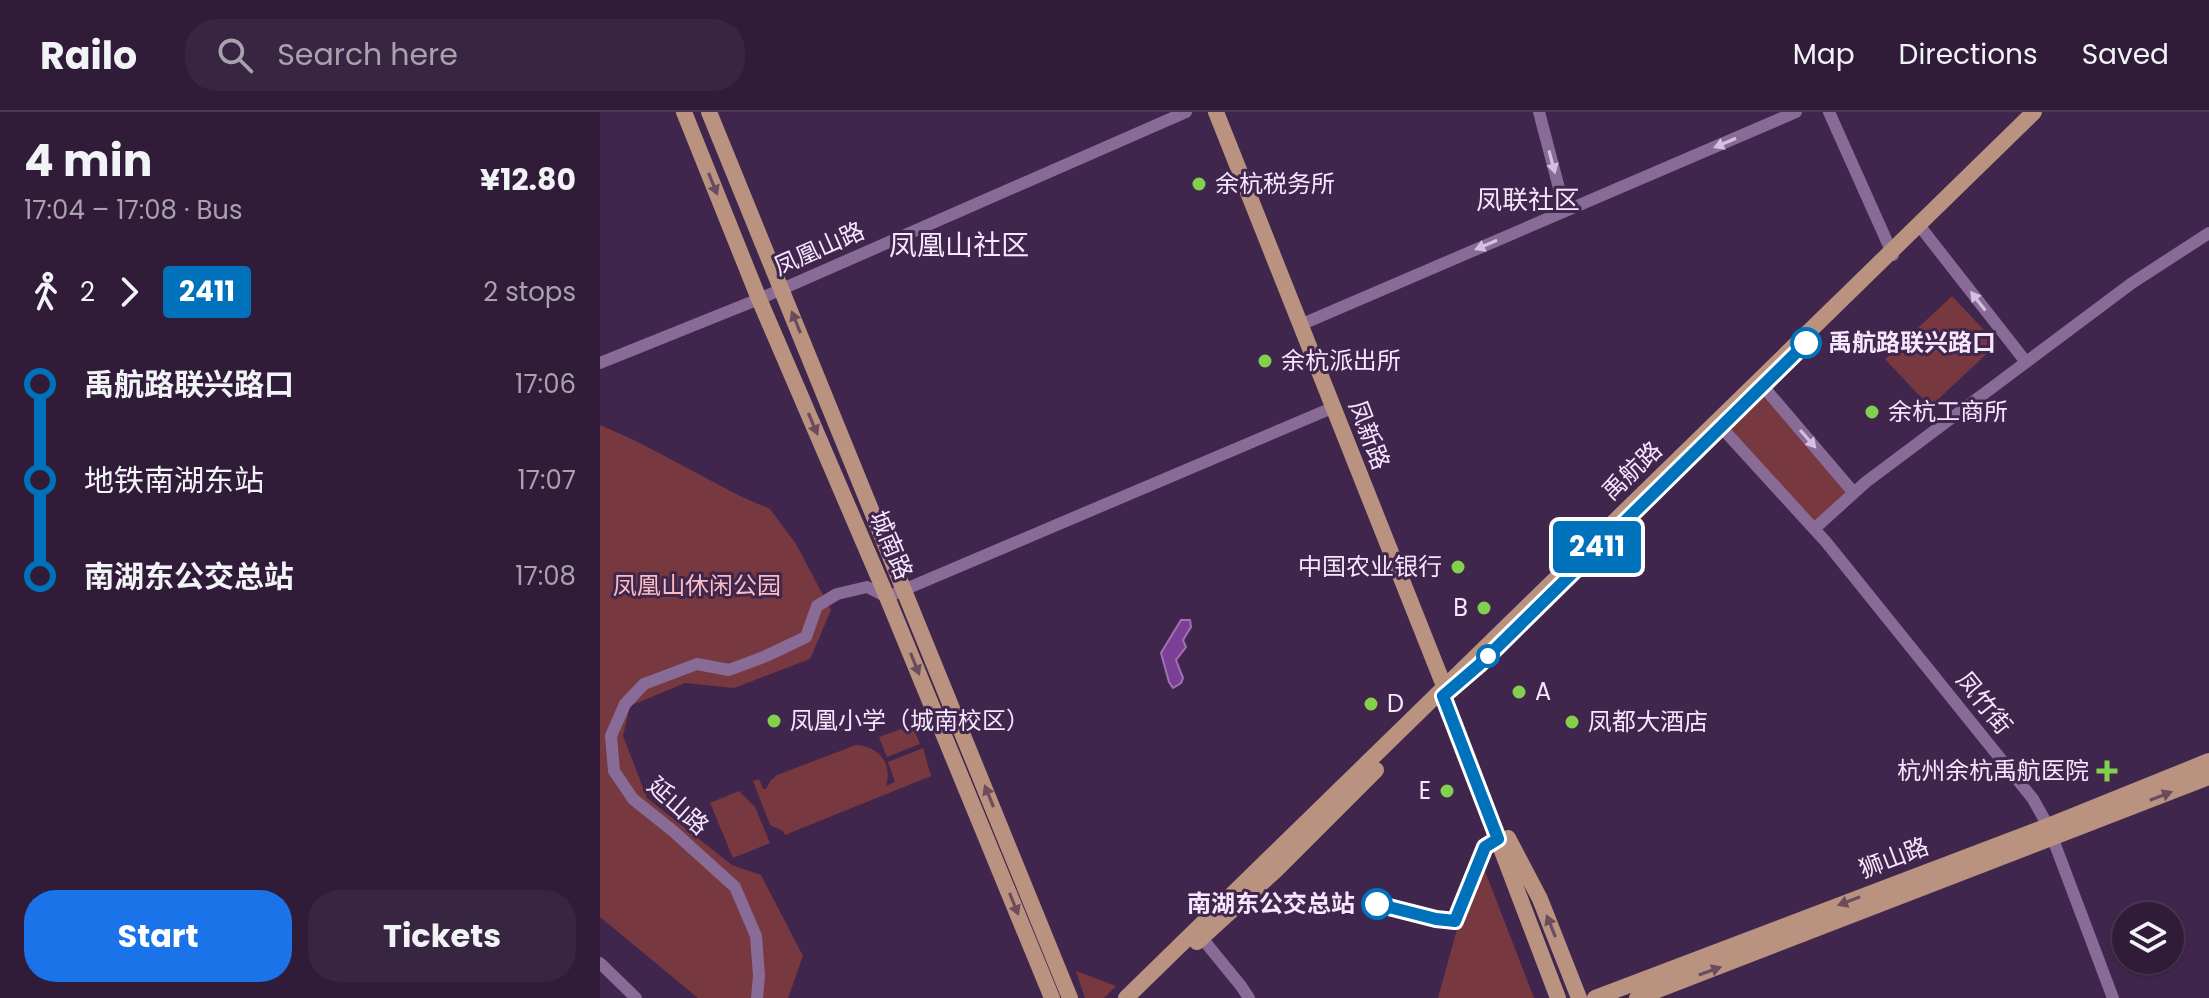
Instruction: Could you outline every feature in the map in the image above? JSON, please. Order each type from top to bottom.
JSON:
[{"type":"main road","name":"城南路","points":[[684,112],[759,299],[887,597],[1052,998]]},
{"type":"main road","name":"城南路","points":[[709,112],[1070,998]]},
{"type":"main road","name":"凤新路","points":[[1216,112],[1445,691],[1513,851],[1540,899],[1579,998]]},
{"type":"main road","name":"禹航路","points":[[1445,691],[1479,665],[2034,112]]},
{"type":"main road","name":"禹航路","points":[[1126,998],[1198,934],[1376,755],[1445,691],[1716,423],[2044,112]]},
{"type":"main road","name":"凤新路","points":[[1445,691],[1558,998]]},
{"type":"main road","name":"狮山路","points":[[1637,998],[2050,832],[2209,761]]},
{"type":"main road","name":"狮山路","points":[[1595,998],[2209,777]]},
{"type":"main road","name":"禹航路","points":[[1142,998],[1198,934]]},
{"type":"street","name":"凤凰山路","points":[[600,363],[759,299],[1186,112]]},
{"type":"street","points":[[1539,112],[1565,211]]},
{"type":"street","points":[[1300,325],[1796,112]]},
{"type":"street","points":[[1829,112],[1892,254]]},
{"type":"street","points":[[1922,229],[2026,362]]},
{"type":"street","points":[[1815,523],[2132,283],[2209,233]]},
{"type":"street","points":[[1762,385],[1854,493]]},
{"type":"street","points":[[887,597],[1332,408]]},
{"type":"street","name":"凤竹街","points":[[1721,427],[1815,523],[1826,542],[2033,799],[2050,832],[2113,998]]},
{"type":"street","name":"延山路","points":[[757,998],[756,936],[735,887],[633,799],[614,771],[611,736],[625,704],[644,684],[697,664],[729,670],[806,637],[817,606],[837,594],[867,587],[887,597]]},
{"type":"street","points":[[1198,934],[1249,998]]},
{"type":"street","points":[[600,963],[636,998]]},
{"type":"green space","points":[[1952,296],[1997,344],[1930,407],[1885,359]]},
{"type":"green space","points":[[1762,390],[1847,492],[1817,526],[1727,428]]},
{"type":"green space","name":"凤凰山休闲公园","points":[[600,425],[770,509],[796,544],[831,610],[810,659],[734,688],[685,683],[630,706],[623,736],[647,798],[732,865],[761,875],[803,956],[788,998],[698,998],[600,917]]},
{"type":"green space","points":[[912,725],[920,744],[887,757],[879,737]]},
{"type":"green space","points":[[856,745],[871,749],[882,758],[888,770],[886,786],[895,782],[888,762],[923,748],[931,776],[785,835],[770,825],[753,781],[759,779],[763,789],[766,789],[777,775]]},
{"type":"green space","points":[[739,791],[755,807],[770,843],[733,858],[710,803]]},
{"type":"green space","points":[[1478,853],[1534,998],[1438,998]]},
{"type":"green space","points":[[1076,971],[1116,986],[1104,998],[1085,998]]},
{"type":"shaded area","points":[[1181,620],[1190,620],[1191,627],[1183,640],[1186,647],[1176,660],[1183,678],[1173,688],[1161,653]]},
{"type":"bus line","name":"2411","points":[[1377,904],[1455,921],[1485,847],[1498,839],[1443,696],[1479,665],[1806,343]]},
{"type":"place","name":"余杭税务所","points":[[1199,184]]},
{"type":"place","name":"禹航路联兴路口","points":[[1806,343]]},
{"type":"place","name":"余杭派出所","points":[[1265,361]]},
{"type":"place","name":"余杭工商所","points":[[1872,412]]},
{"type":"place","name":"中国农业银行","points":[[1458,567]]},
{"type":"place","name":"B","points":[[1484,608]]},
{"type":"place","name":"A","points":[[1519,692]]},
{"type":"place","name":"D","points":[[1371,704]]},
{"type":"place","name":"凤凰小学（城南校区）","points":[[774,721]]},
{"type":"place","name":"凤都大酒店","points":[[1572,722]]},
{"type":"place","name":"杭州余杭禹航医院","points":[[2107,771]]},
{"type":"place","name":"E","points":[[1447,791]]},
{"type":"place","name":"南湖东公交总站","points":[[1377,904]]},
{"type":"district","name":"凤联社区","points":[[1528,200]]},
{"type":"district","name":"凤凰山社区","points":[[959,245]]}]
